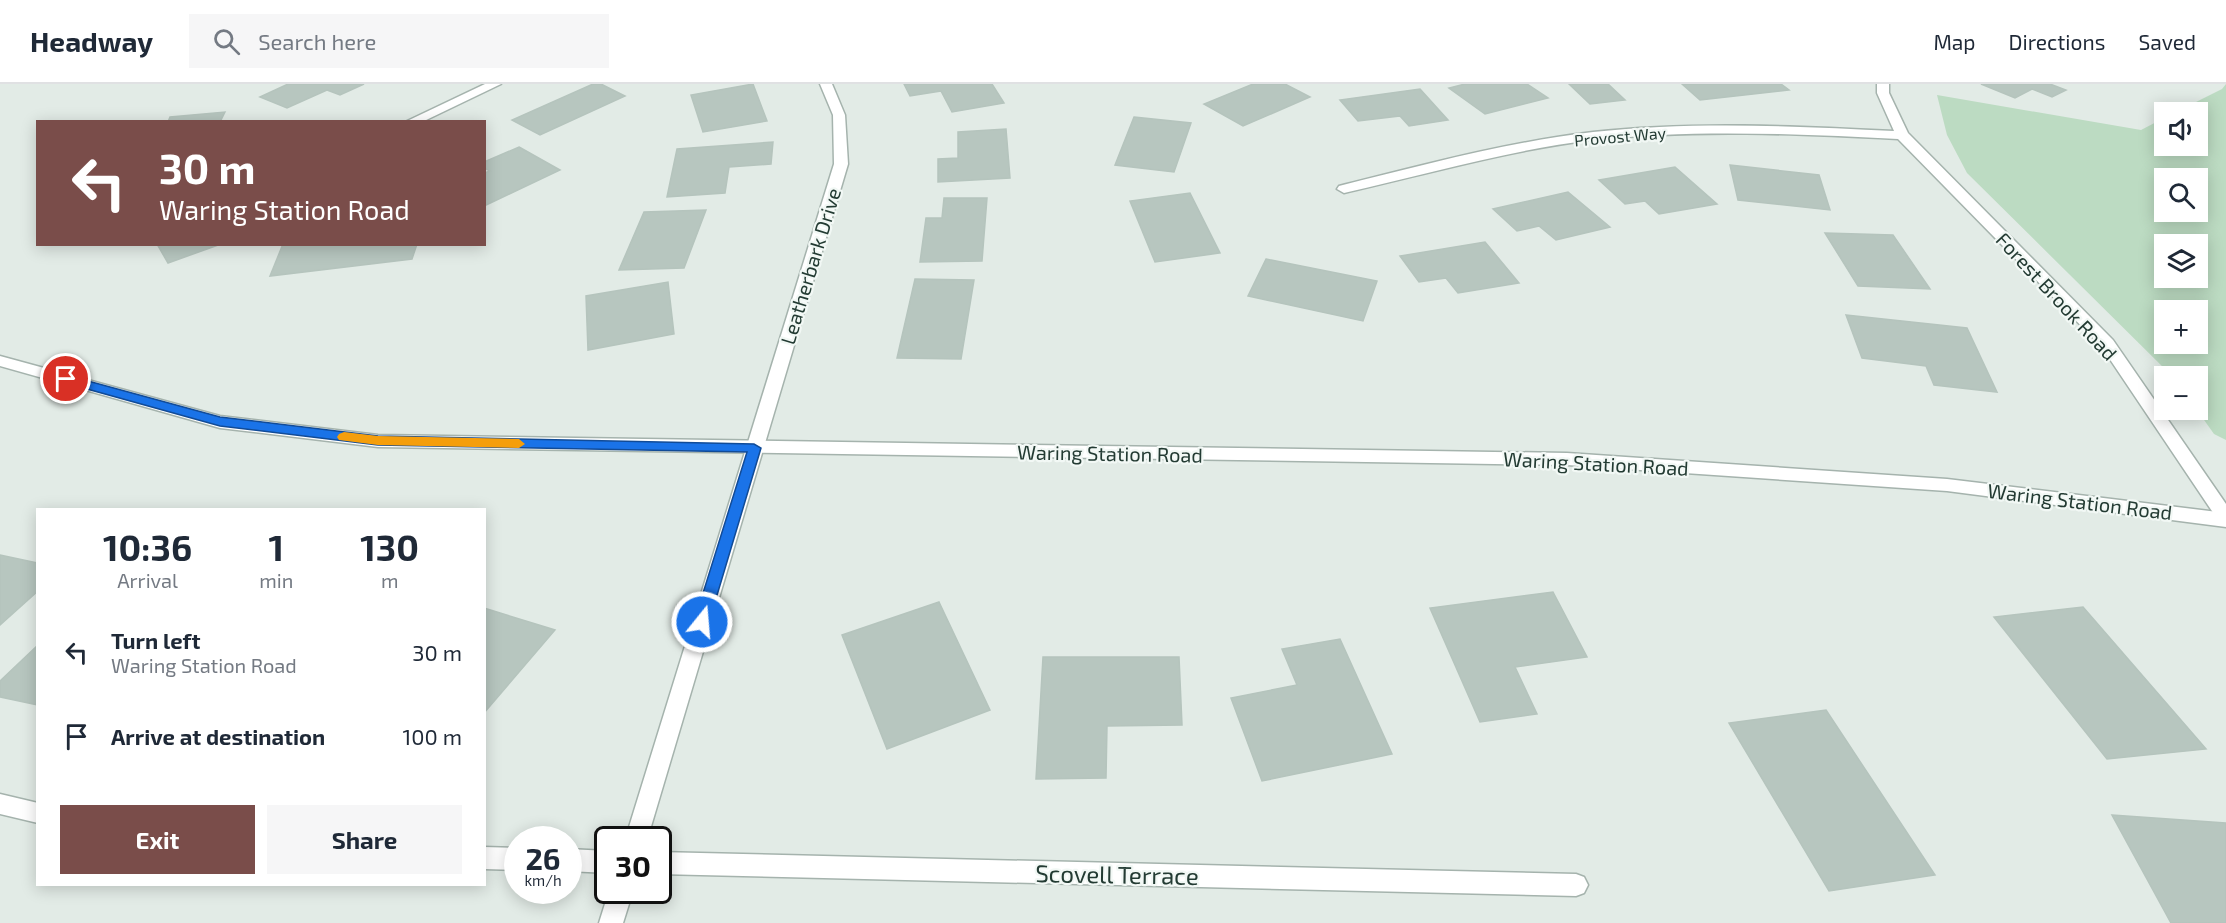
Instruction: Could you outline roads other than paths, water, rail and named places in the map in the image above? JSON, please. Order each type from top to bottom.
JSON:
[{"type":"street","points":[[415,120],[495,84]]},
{"type":"street","name":"Leatherbark Drive","points":[[754,448],[841,164],[839,115],[826,84]]},
{"type":"street","name":"Forest Brook Road","points":[[1883,84],[1883,93],[1902,135],[2107,343],[2226,519]]},
{"type":"street","name":"Provost Way","points":[[1344,189],[1549,142],[1644,132],[1743,128],[1902,135]]},
{"type":"street","name":"Waring Station Road","points":[[0,361],[220,422],[378,441],[1567,459],[1947,485],[2226,519]]},
{"type":"street","points":[[640,826],[754,448]]},
{"type":"street","points":[[0,804],[36,813]]},
{"type":"street","points":[[486,858],[504,859]]},
{"type":"street","name":"Scovell Terrace","points":[[672,863],[1576,885]]},
{"type":"street","points":[[611,923],[617,904]]}]
